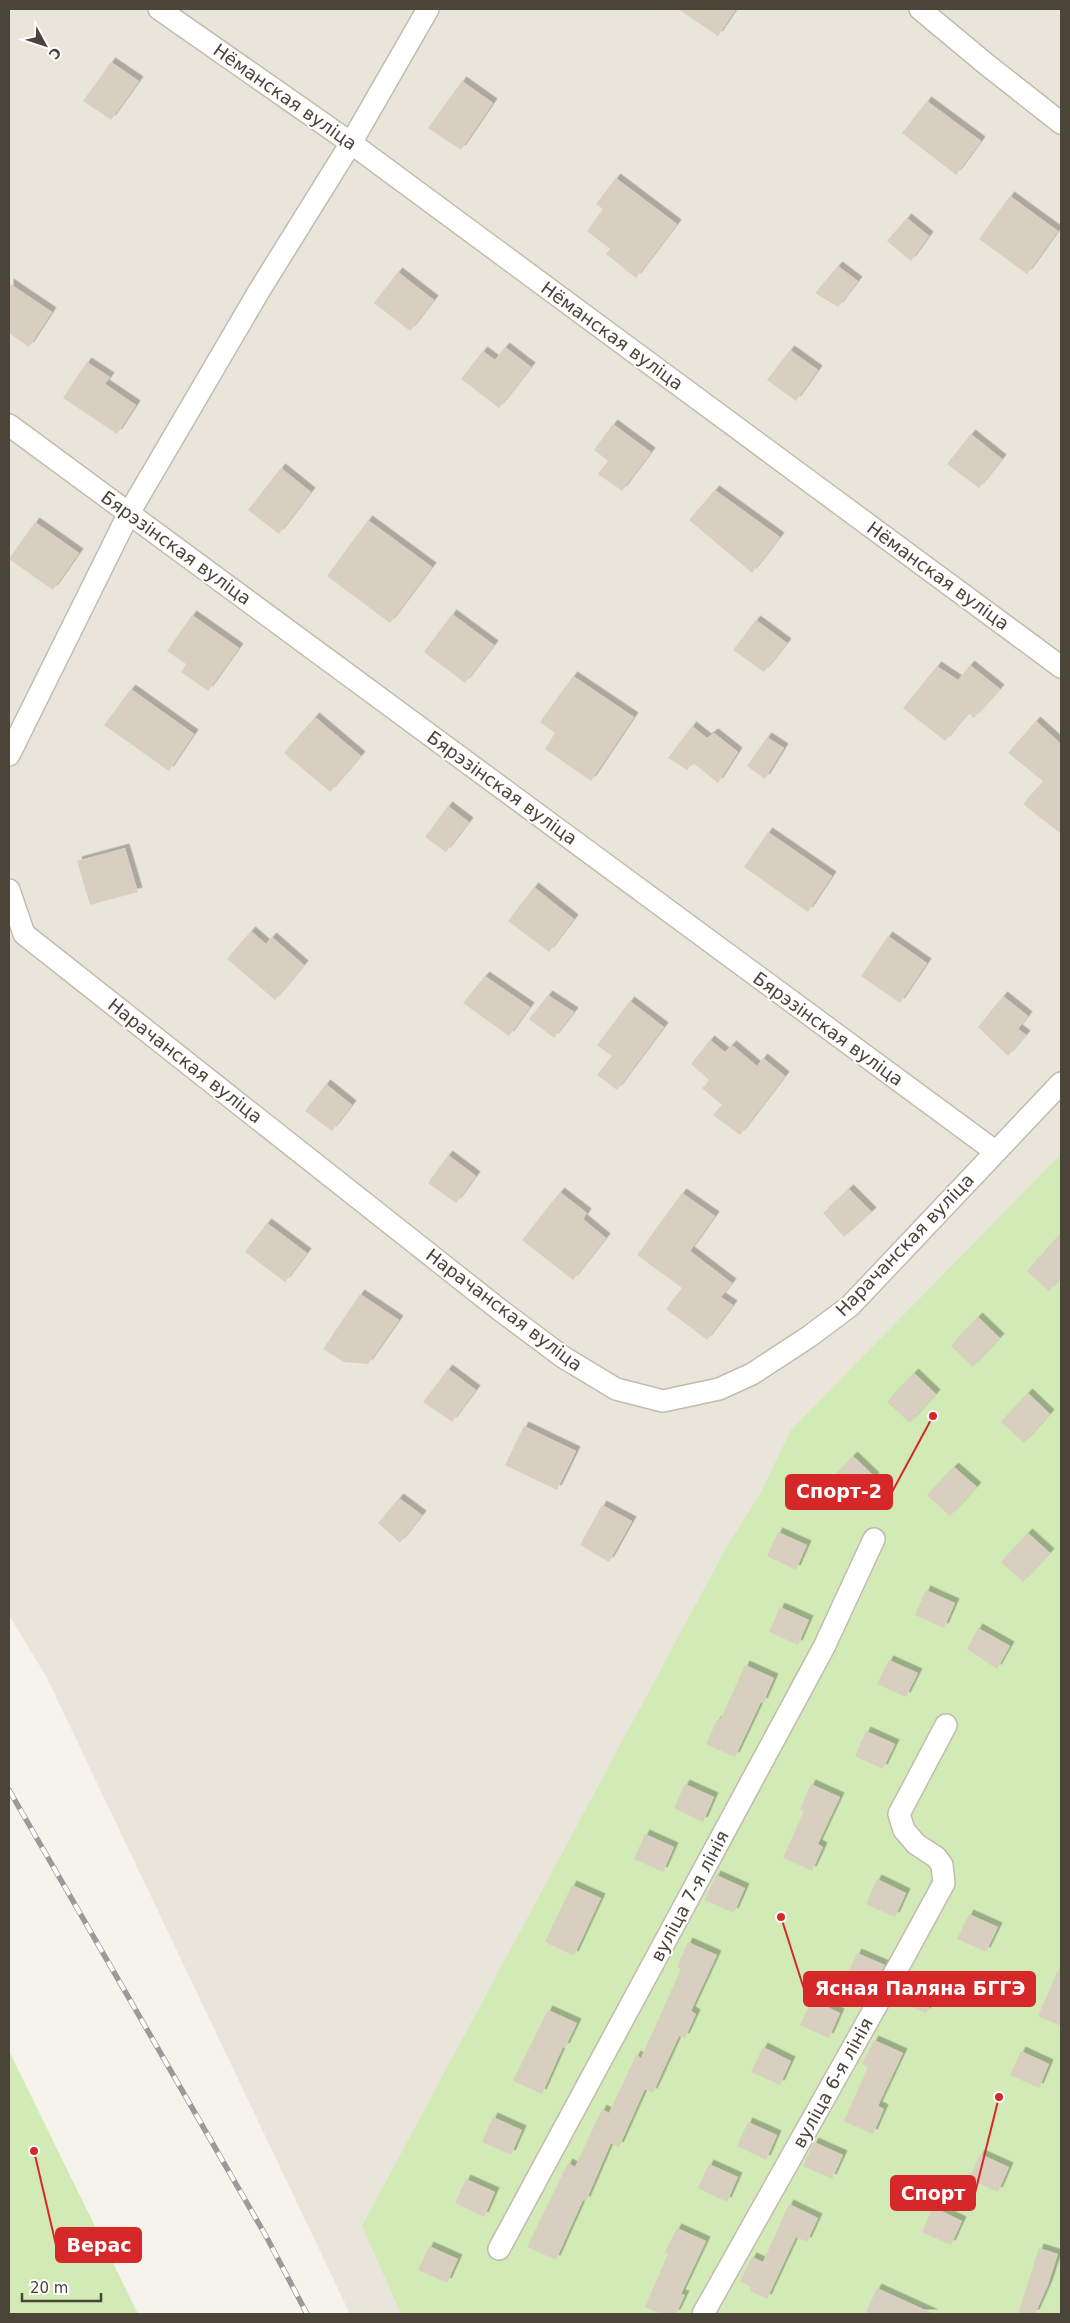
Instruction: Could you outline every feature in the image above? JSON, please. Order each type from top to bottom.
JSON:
[{"type":"street","name":"Нёманская вуліца","points":[[159,9],[351,143],[1061,667]]},
{"type":"street","points":[[9,755],[129,513],[259,291],[351,143],[428,9]]},
{"type":"street","points":[[920,9],[1061,123]]},
{"type":"street","name":"Бярэзінская вуліца","points":[[9,425],[996,1152]]},
{"type":"street","name":"Нарачанская вуліца","points":[[9,890],[24,934],[466,1284],[563,1357],[616,1389],[663,1401],[719,1389],[752,1374],[850,1306],[1061,1083]]},
{"type":"street","name":"вуліца 7-я лінія","points":[[499,2249],[824,1647],[874,1539]]},
{"type":"street","name":"вуліца 6-я лінія","points":[[702,2314],[908,1951],[944,1882],[942,1865],[936,1857],[916,1844],[904,1830],[899,1814],[946,1726]]},
{"type":"shaded area","points":[[9,9],[1061,9],[1061,2314],[350,2314],[46,1676],[9,1615]]},
{"type":"green space","points":[[1061,1154],[1061,2314],[401,2314],[362,2226],[726,1548],[760,1494],[791,1430]]},
{"type":"green space","points":[[9,2047],[10,2053],[138,2314],[9,2314]]},
{"type":"building","points":[[678,9],[736,9],[718,36]]},
{"type":"building","points":[[111,62],[139,81],[111,120],[83,101]]},
{"type":"building","points":[[462,81],[493,103],[461,150],[428,128]]},
{"type":"building","points":[[927,101],[981,141],[956,175],[902,133]]},
{"type":"building","points":[[616,178],[677,224],[636,278],[606,254],[610,249],[587,231],[603,209],[596,204]]},
{"type":"building","points":[[1010,196],[1058,231],[1027,274],[979,239]]},
{"type":"building","points":[[907,218],[929,236],[911,261],[887,241]]},
{"type":"building","points":[[838,266],[858,281],[838,307],[815,293]]},
{"type":"building","points":[[398,272],[434,300],[410,331],[374,303]]},
{"type":"building","points":[[9,283],[52,312],[29,347],[9,333]]},
{"type":"building","points":[[505,347],[531,367],[499,408],[461,379],[483,351],[495,360]]},
{"type":"building","points":[[790,350],[818,370],[796,401],[767,380]]},
{"type":"building","points":[[87,362],[110,377],[105,384],[136,405],[117,434],[63,398]]},
{"type":"building","points":[[613,424],[651,452],[622,491],[598,474],[608,461],[594,450]]},
{"type":"building","points":[[971,434],[1002,459],[979,488],[947,464]]},
{"type":"building","points":[[281,468],[311,492],[279,534],[248,510]]},
{"type":"building","points":[[715,490],[780,537],[752,573],[689,520]]},
{"type":"building","points":[[368,520],[432,567],[390,623],[327,576]]},
{"type":"building","points":[[35,522],[79,553],[53,590],[9,559]]},
{"type":"building","points":[[452,614],[494,645],[465,683],[424,652]]},
{"type":"building","points":[[192,615],[239,648],[208,691],[181,672],[186,664],[167,651]]},
{"type":"building","points":[[756,620],[787,643],[764,672],[733,650]]},
{"type":"building","points":[[970,665],[1000,689],[974,718],[968,713],[945,741],[903,708],[937,666],[958,680]]},
{"type":"building","points":[[573,676],[634,717],[591,781],[545,749],[555,733],[540,722]]},
{"type":"building","points":[[131,689],[194,734],[169,771],[104,725]]},
{"type":"building","points":[[315,717],[361,756],[330,792],[284,753]]},
{"type":"building","points":[[1036,721],[1061,744],[1061,834],[1023,804],[1043,781],[1008,753]]},
{"type":"building","points":[[692,726],[707,738],[714,733],[738,752],[718,783],[693,763],[687,770],[668,758]]},
{"type":"building","points":[[767,737],[784,748],[765,779],[747,766]]},
{"type":"building","points":[[448,806],[469,822],[446,852],[425,837]]},
{"type":"building","points":[[768,832],[832,876],[808,912],[744,867]]},
{"type":"building","points":[[125,848],[138,892],[90,905],[77,861]]},
{"type":"building","points":[[534,887],[574,919],[549,952],[508,921]]},
{"type":"building","points":[[251,931],[266,944],[272,937],[304,965],[275,1000],[227,959]]},
{"type":"building","points":[[888,936],[927,963],[900,1003],[861,976]]},
{"type":"building","points":[[485,976],[530,1007],[509,1036],[463,1003]]},
{"type":"building","points":[[548,995],[574,1012],[554,1038],[529,1019]]},
{"type":"building","points":[[1003,996],[1028,1016],[1018,1029],[1026,1035],[1008,1056],[978,1027]]},
{"type":"building","points":[[630,1001],[664,1027],[617,1090],[597,1075],[612,1056],[597,1045]]},
{"type":"building","points":[[710,1040],[725,1052],[732,1045],[757,1066],[763,1058],[785,1076],[740,1135],[713,1115],[722,1105],[702,1088],[710,1081],[691,1064]]},
{"type":"building","points":[[326,1084],[352,1105],[332,1131],[305,1111]]},
{"type":"building","points":[[448,1155],[476,1176],[456,1203],[428,1183]]},
{"type":"building","points":[[849,1189],[872,1212],[844,1237],[823,1213]]},
{"type":"building","points":[[560,1192],[587,1213],[583,1219],[606,1238],[573,1280],[522,1240]]},
{"type":"building","points":[[682,1193],[715,1216],[690,1251],[732,1283],[721,1297],[733,1305],[707,1340],[666,1309],[682,1288],[637,1255]]},
{"type":"building","points":[[267,1223],[307,1253],[285,1282],[245,1252]]},
{"type":"building","points":[[1061,1233],[1061,1278],[1049,1291],[1027,1271]]},
{"type":"building","points":[[360,1294],[399,1320],[368,1364],[344,1362],[323,1349]]},
{"type":"building","points":[[978,1317],[1000,1338],[973,1367],[951,1346]]},
{"type":"building","points":[[448,1369],[476,1390],[452,1422],[423,1402]]},
{"type":"building","points":[[914,1373],[936,1394],[910,1423],[887,1402]]},
{"type":"building","points":[[1028,1393],[1050,1414],[1024,1443],[1001,1422]]},
{"type":"building","points":[[524,1426],[576,1451],[557,1490],[505,1465]]},
{"type":"building","points":[[853,1456],[875,1477],[848,1506],[826,1485]]},
{"type":"building","points":[[954,1467],[977,1487],[950,1516],[927,1495]]},
{"type":"building","points":[[399,1498],[422,1515],[400,1543],[378,1523]]},
{"type":"building","points":[[602,1505],[632,1521],[609,1562],[580,1545]]},
{"type":"building","points":[[778,1532],[807,1545],[796,1570],[767,1556]]},
{"type":"building","points":[[1028,1533],[1050,1553],[1023,1582],[1001,1562]]},
{"type":"building","points":[[926,1590],[955,1603],[944,1628],[915,1615]]},
{"type":"building","points":[[780,1607],[809,1620],[798,1645],[769,1632]]},
{"type":"building","points":[[978,1628],[1010,1646],[997,1669],[967,1649]]},
{"type":"building","points":[[889,1660],[918,1673],[906,1697],[877,1684]]},
{"type":"building","points":[[745,1665],[774,1678],[735,1757],[706,1744],[717,1720],[720,1721]]},
{"type":"building","points":[[866,1731],[895,1744],[883,1769],[855,1756]]},
{"type":"building","points":[[685,1784],[714,1797],[703,1822],[674,1808]]},
{"type":"building","points":[[811,1784],[840,1797],[818,1844],[823,1847],[812,1871],[783,1858],[804,1811],[800,1809]]},
{"type":"building","points":[[645,1834],[674,1847],[663,1872],[634,1859]]},
{"type":"building","points":[[716,1875],[745,1888],[734,1913],[705,1900]]},
{"type":"building","points":[[877,1879],[906,1893],[895,1917],[866,1904]]},
{"type":"building","points":[[572,1885],[601,1898],[574,1956],[545,1942]]},
{"type":"building","points":[[969,1914],[998,1927],[986,1952],[957,1939]]},
{"type":"building","points":[[688,1942],[717,1955],[691,2011],[696,2014],[685,2038],[679,2036],[653,2093],[645,2089],[619,2147],[611,2143],[586,2201],[583,2200],[556,2260],[527,2247],[568,2163],[575,2167],[602,2109],[609,2113],[636,2055],[641,2058],[681,1969],[677,1967]]},
{"type":"building","points":[[857,1953],[885,1965],[871,1989],[846,1977]]},
{"type":"building","points":[[1061,1964],[1061,2026],[1038,2016]]},
{"type":"building","points":[[906,1978],[936,1992],[926,2013],[894,1999]]},
{"type":"building","points":[[812,2000],[840,2013],[829,2038],[800,2025]]},
{"type":"building","points":[[548,2010],[577,2023],[565,2048],[563,2047],[542,2094],[513,2081]]},
{"type":"building","points":[[874,2040],[903,2053],[878,2106],[884,2109],[873,2134],[844,2121],[868,2067],[862,2064]]},
{"type":"building","points":[[763,2047],[791,2061],[780,2085],[751,2072]]},
{"type":"building","points":[[1021,2051],[1049,2064],[1039,2088],[1010,2075]]},
{"type":"building","points":[[493,2117],[522,2130],[511,2155],[482,2142]]},
{"type":"building","points":[[748,2122],[777,2135],[766,2160],[737,2146]]},
{"type":"building","points":[[814,2142],[843,2155],[832,2179],[803,2166]]},
{"type":"building","points":[[980,2154],[1009,2167],[998,2192],[969,2179]]},
{"type":"building","points":[[709,2164],[738,2177],[727,2202],[698,2188]]},
{"type":"building","points":[[466,2179],[495,2192],[484,2217],[455,2203]]},
{"type":"building","points":[[789,2204],[818,2218],[807,2242],[796,2237],[767,2299],[750,2291],[751,2287],[740,2281],[752,2257],[763,2262]]},
{"type":"building","points":[[933,2207],[962,2221],[951,2245],[922,2232]]},
{"type":"building","points":[[677,2228],[706,2241],[681,2294],[685,2295],[676,2314],[661,2314],[645,2307],[668,2254],[665,2252]]},
{"type":"building","points":[[429,2246],[458,2259],[447,2283],[418,2270]]},
{"type":"building","points":[[1039,2248],[1058,2254],[1048,2285],[1035,2314],[1018,2314]]},
{"type":"building","points":[[877,2288],[934,2314],[865,2314]]},
{"type":"railway","points":[[9,1790],[266,2236],[307,2314]]},
{"type":"place","name":"Спорт-2","points":[[933,1416]]},
{"type":"place","name":"Ясная Паляна БГГЭ","points":[[781,1917]]},
{"type":"place","name":"Спорт","points":[[999,2097]]},
{"type":"place","name":"Верас","points":[[34,2151]]}]
